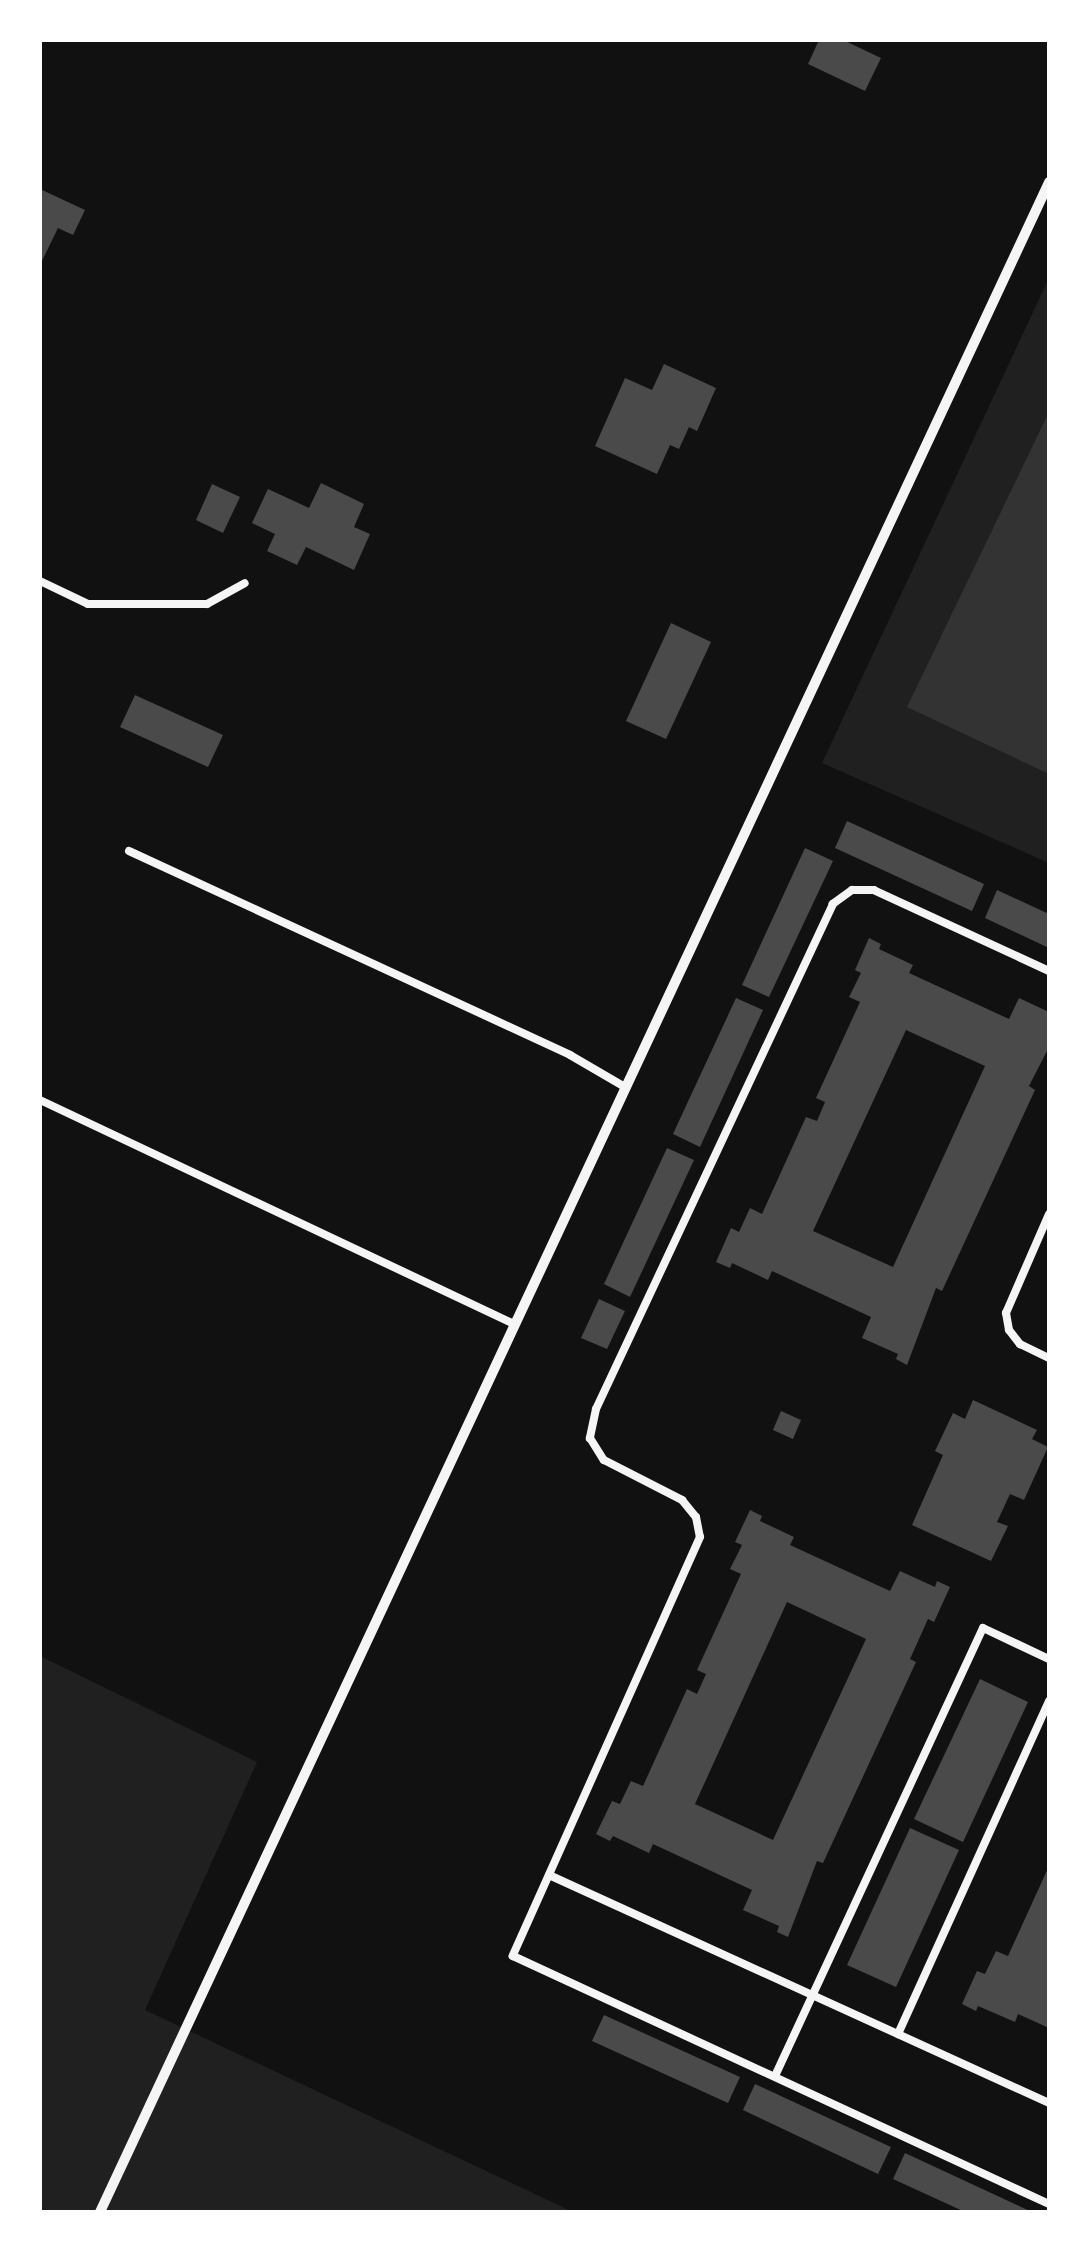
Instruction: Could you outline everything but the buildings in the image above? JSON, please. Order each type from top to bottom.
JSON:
[{"type":"street","points":[[100,2212],[1049,182]]},
{"type":"lane","points":[[40,581],[88,604],[206,604],[245,583]]},
{"type":"lane","points":[[129,852],[570,1055],[624,1087]]},
{"type":"lane","points":[[1049,971],[874,890],[852,890],[833,904],[596,1408],[590,1438],[604,1460],[682,1500],[696,1517],[700,1537],[513,1956],[1049,2204]]},
{"type":"lane","points":[[40,1100],[514,1324]]},
{"type":"lane","points":[[1049,1214],[1006,1313],[1009,1330],[1020,1344],[1049,1358]]},
{"type":"lane","points":[[775,2076],[983,1628],[1049,1658]]},
{"type":"lane","points":[[898,2034],[1049,1701]]},
{"type":"lane","points":[[550,1875],[1049,2103]]},
{"type":"shaded area","points":[[1049,278],[1049,863],[822,763]]},
{"type":"shaded area","points":[[1049,412],[1049,774],[907,707]]},
{"type":"shaded area","points":[[40,1656],[257,1762],[145,2010],[573,2212],[40,2212]]}]
